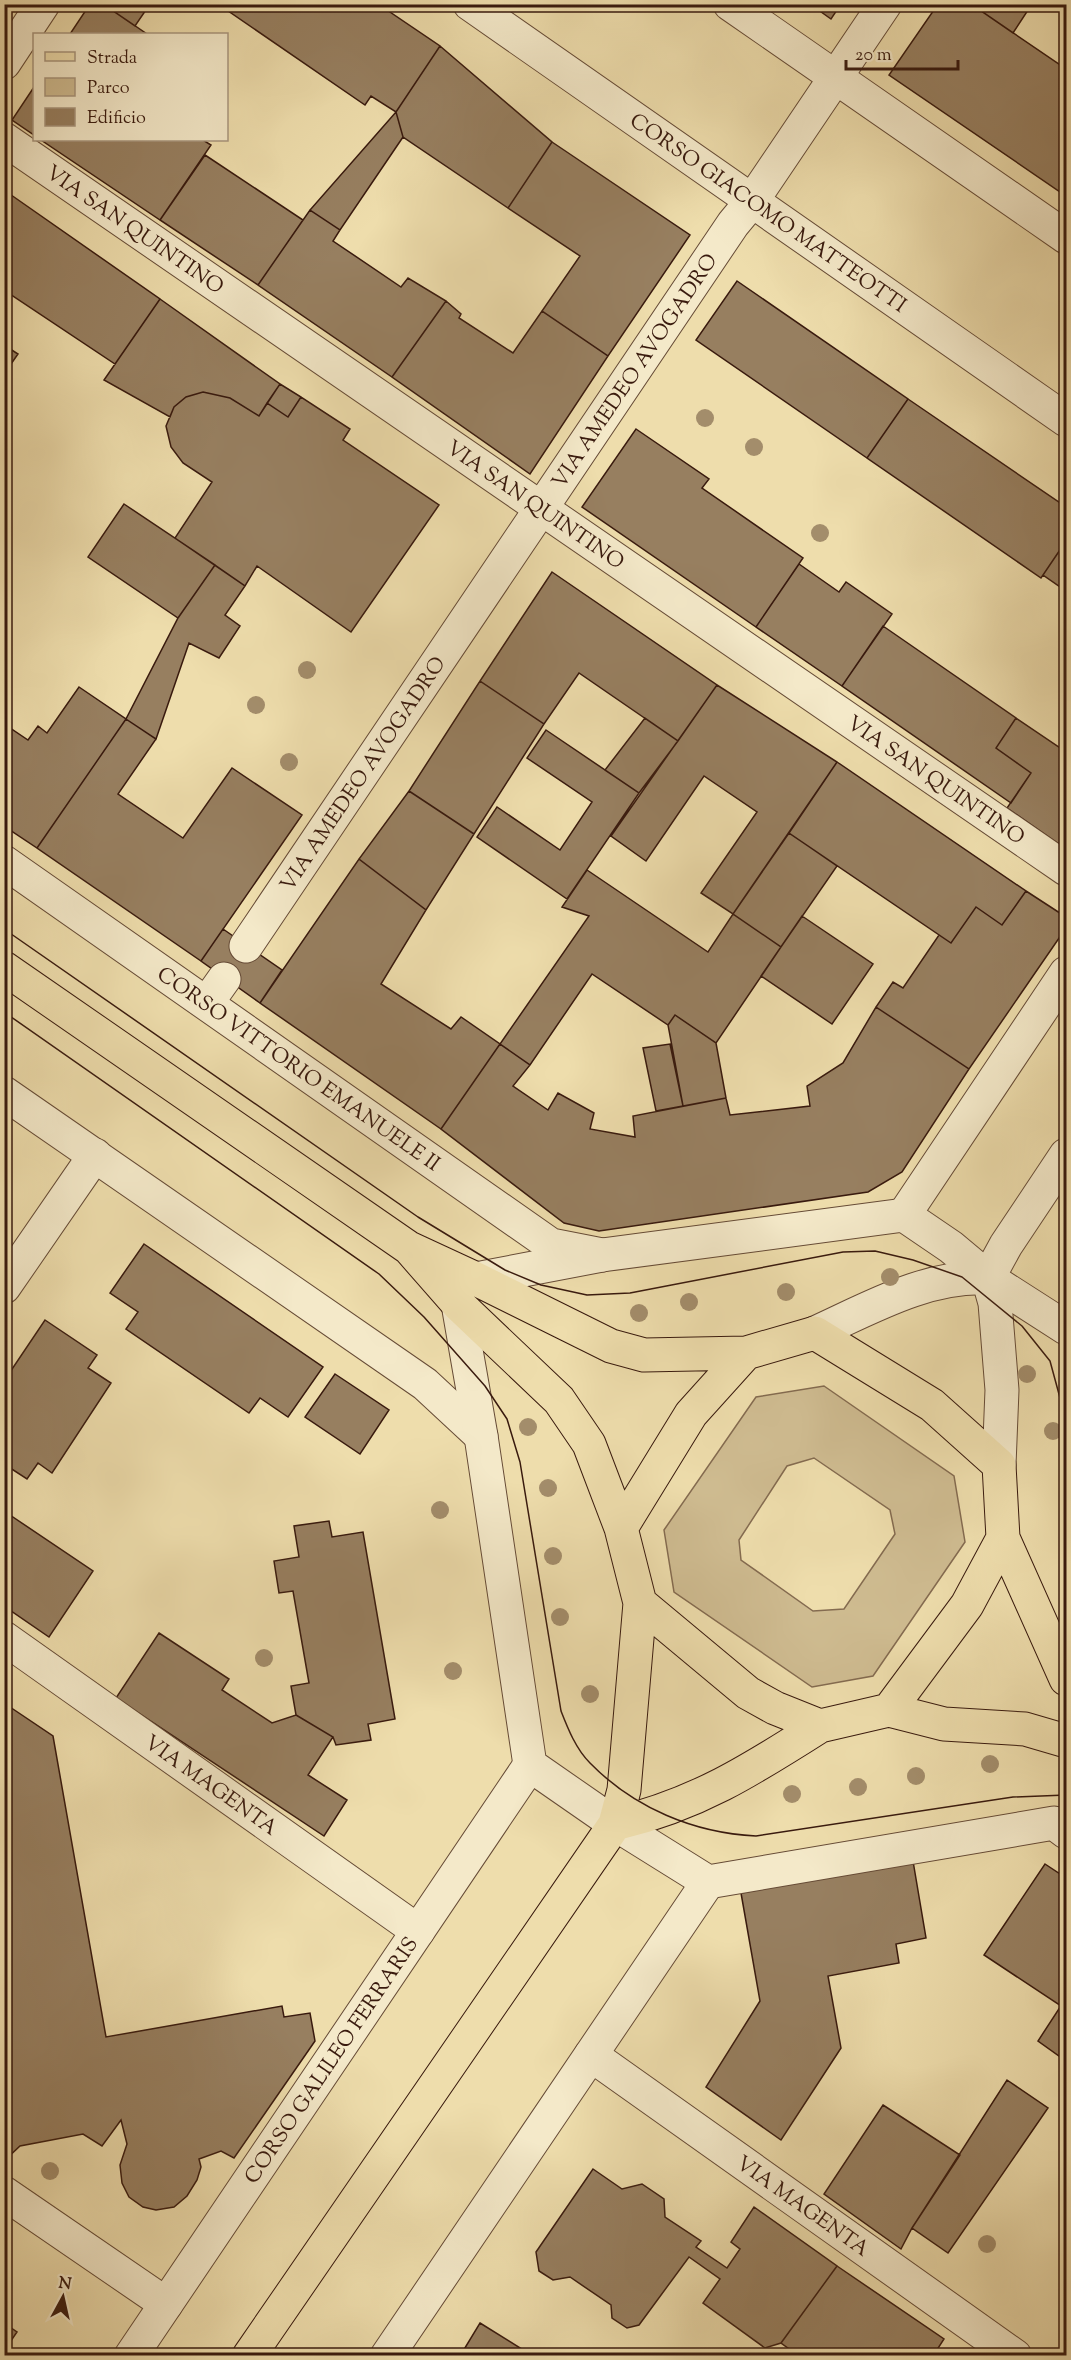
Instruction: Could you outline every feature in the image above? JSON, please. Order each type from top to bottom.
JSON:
[{"type":"main road","points":[[4,968],[467,1291],[559,1400],[589,1444],[621,1528],[640,1603],[624,1790],[615,1824],[249,2355]]},
{"type":"main road","points":[[467,1291],[611,1346],[644,1355],[746,1353],[815,1333],[932,1405],[999,1465],[1003,1538],[1066,1679]]},
{"type":"main road","points":[[621,1528],[691,1414],[746,1353]]},
{"type":"main road","points":[[889,1710],[967,1605],[1003,1538]]},
{"type":"main road","points":[[640,1603],[748,1693],[820,1726]]},
{"type":"main road","points":[[615,1824],[658,1814],[741,1777],[820,1726],[889,1710],[944,1724],[1025,1729],[1066,1741]]},
{"type":"street","points":[[4,63],[42,4]]},
{"type":"street","name":"CORSO GIACOMO MATTEOTTI","points":[[470,4],[1066,420]]},
{"type":"street","points":[[730,4],[1066,237]]},
{"type":"street","name":"VIA AMEDEO AVOGADRO","points":[[246,946],[733,224],[752,201],[885,4]]},
{"type":"street","name":"VIA SAN QUINTINO","points":[[4,139],[1066,868]]},
{"type":"street","name":"CORSO VITTORIO EMANUELE II","points":[[4,862],[215,991],[551,1245],[602,1255]]},
{"type":"street","points":[[904,1215],[1066,973]]},
{"type":"street","points":[[4,1093],[425,1384],[481,1436]]},
{"type":"street","points":[[4,1287],[95,1155]]},
{"type":"street","points":[[999,1465],[1002,1390],[995,1303],[988,1278],[1006,1245],[1066,1155]]},
{"type":"street","points":[[1062,1820],[708,1882],[615,1824],[530,1765],[481,1436],[467,1291],[602,1255],[904,1215],[951,1247],[988,1278],[1066,1328]]},
{"type":"street","points":[[815,1333],[894,1296],[962,1277],[988,1278]]},
{"type":"street","name":"VIA MAGENTA","points":[[4,1638],[418,1931]]},
{"type":"street","name":"CORSO GALILEO FERRARIS","points":[[131,2355],[530,1765]]},
{"type":"street","points":[[387,2355],[708,1882]]},
{"type":"street","name":"VIA MAGENTA","points":[[591,2055],[1015,2355]]},
{"type":"street","points":[[4,2193],[166,2304]]},
{"type":"green space","points":[[824,1386],[954,1476],[965,1542],[873,1676],[812,1687],[674,1592],[664,1530],[756,1397]],"holes":[[[814,1458],[890,1510],[895,1534],[844,1609],[813,1611],[741,1560],[739,1540],[787,1466]]]},
{"type":"building","points":[[90,4],[103,4],[146,33],[71,33]]},
{"type":"building","points":[[103,4],[150,4],[135,26]]},
{"type":"building","points":[[218,4],[378,4],[440,46],[396,112],[371,96],[365,105]]},
{"type":"building","points":[[810,4],[841,4],[831,19]]},
{"type":"building","points":[[938,4],[971,4],[1066,69],[1066,196],[889,75]]},
{"type":"building","points":[[971,4],[1032,4],[1013,33]]},
{"type":"building","points":[[440,46],[552,142],[508,208],[403,137],[396,112]]},
{"type":"building","points":[[33,88],[33,134],[12,120]]},
{"type":"building","points":[[396,112],[403,137],[340,230],[310,210]]},
{"type":"building","points":[[42,141],[205,141],[211,145],[160,220]]},
{"type":"building","points":[[552,142],[690,235],[608,356],[542,311],[580,256],[508,208]]},
{"type":"building","points":[[205,155],[303,220],[258,285],[160,220]]},
{"type":"building","points":[[4,190],[160,299],[115,364],[4,290]]},
{"type":"building","points":[[310,210],[340,230],[333,241],[401,287],[408,278],[446,301],[392,377],[258,285]]},
{"type":"building","points":[[737,281],[908,399],[867,458],[696,340]]},
{"type":"building","points":[[160,299],[280,384],[259,416],[230,398],[203,392],[186,397],[174,407],[170,417],[104,380]]},
{"type":"building","points":[[446,301],[461,314],[459,318],[513,353],[542,311],[608,356],[530,474],[392,377]]},
{"type":"building","points":[[4,345],[18,354],[4,374]]},
{"type":"building","points":[[280,384],[301,397],[288,417],[267,403]]},
{"type":"building","points":[[203,392],[230,398],[259,416],[267,403],[288,417],[301,397],[350,429],[343,440],[439,505],[351,632],[257,566],[245,586],[175,538],[212,482],[183,463],[171,447],[166,426],[174,407],[186,397]]},
{"type":"building","points":[[908,399],[1066,507],[1066,541],[1041,578],[867,458]]},
{"type":"building","points":[[636,429],[709,479],[702,488],[803,558],[756,627],[582,507]]},
{"type":"building","points":[[124,504],[215,565],[178,618],[88,557]]},
{"type":"building","points":[[1066,541],[1066,591],[1043,575]]},
{"type":"building","points":[[799,564],[839,592],[846,582],[892,614],[842,686],[756,627]]},
{"type":"building","points":[[215,565],[245,586],[225,615],[240,626],[219,658],[189,643],[156,739],[126,719],[178,618]]},
{"type":"building","points":[[552,572],[717,685],[678,741],[579,673],[544,724],[480,681]]},
{"type":"building","points":[[883,626],[1016,718],[996,748],[1031,773],[1011,803],[842,686]]},
{"type":"building","points":[[480,681],[544,724],[474,834],[409,791]]},
{"type":"building","points":[[717,685],[837,762],[733,914],[701,893],[757,812],[704,776],[646,861],[611,836]]},
{"type":"building","points":[[79,687],[126,719],[37,848],[4,826],[4,724],[28,740],[38,726],[47,733]]},
{"type":"building","points":[[645,718],[678,741],[639,793],[605,770]]},
{"type":"building","points":[[1016,718],[1066,752],[1066,849],[1007,808],[1031,773],[996,748]]},
{"type":"building","points":[[126,719],[156,739],[118,794],[183,838],[232,768],[302,815],[201,961],[37,848]]},
{"type":"building","points":[[546,730],[639,793],[567,899],[477,837],[497,807],[560,850],[592,802],[527,758]]},
{"type":"building","points":[[837,762],[1026,891],[1002,925],[976,907],[951,943],[789,833]]},
{"type":"building","points":[[409,791],[474,834],[426,910],[359,859]]},
{"type":"building","points":[[789,833],[837,866],[781,947],[733,914]]},
{"type":"building","points":[[359,859],[426,910],[381,984],[451,1029],[461,1017],[500,1044],[441,1129],[260,1003]]},
{"type":"building","points":[[587,870],[708,952],[733,914],[781,947],[716,1043],[675,1015],[668,1025],[592,974],[530,1065],[500,1044],[589,916],[562,907]]},
{"type":"building","points":[[1026,891],[1066,917],[1066,928],[969,1069],[876,1007],[893,982],[903,988],[939,935],[951,943],[976,907],[1002,925]]},
{"type":"building","points":[[802,916],[873,964],[832,1024],[761,976]]},
{"type":"building","points":[[223,929],[282,970],[260,1003],[201,961]]},
{"type":"building","points":[[876,1007],[969,1069],[902,1172],[868,1192],[599,1231],[564,1223],[441,1129],[500,1044],[530,1065],[513,1086],[548,1110],[558,1093],[594,1113],[590,1129],[635,1137],[633,1116],[726,1098],[730,1115],[810,1106],[807,1086],[843,1063]]},
{"type":"building","points":[[675,1015],[716,1043],[726,1098],[683,1106],[668,1025]]},
{"type":"building","points":[[670,1044],[683,1106],[656,1111],[643,1048]]},
{"type":"building","points":[[144,1244],[323,1367],[288,1417],[260,1398],[249,1413],[126,1329],[138,1312],[110,1293]]},
{"type":"building","points":[[45,1320],[97,1355],[88,1368],[111,1383],[52,1473],[38,1463],[27,1479],[4,1464],[4,1381]]},
{"type":"building","points":[[335,1374],[389,1410],[360,1454],[305,1417]]},
{"type":"building","points":[[4,1511],[93,1571],[49,1637],[4,1606]]},
{"type":"building","points":[[329,1521],[332,1537],[363,1532],[395,1719],[368,1724],[371,1740],[336,1745],[333,1737],[296,1715],[291,1686],[309,1683],[293,1591],[279,1593],[274,1561],[299,1557],[294,1526]]},
{"type":"building","points":[[159,1633],[229,1679],[222,1690],[272,1723],[296,1715],[333,1737],[308,1775],[347,1800],[324,1836],[116,1698]]},
{"type":"building","points":[[4,1703],[53,1736],[106,2037],[282,2006],[284,2017],[310,2013],[315,2041],[234,2158],[221,2151],[199,2159],[201,2167],[197,2180],[187,2196],[174,2207],[156,2210],[143,2207],[129,2197],[122,2183],[120,2165],[127,2144],[121,2120],[102,2146],[83,2134],[20,2146],[4,2161]]},
{"type":"building","points":[[913,1861],[926,1938],[896,1944],[899,1963],[828,1976],[841,2048],[781,2140],[706,2087],[760,2001],[741,1893]]},
{"type":"building","points":[[1045,1864],[1066,1878],[1066,1998],[1061,2006],[984,1955]]},
{"type":"building","points":[[1066,1998],[1066,2061],[1038,2041]]},
{"type":"building","points":[[1007,2080],[1048,2108],[948,2253],[912,2228]]},
{"type":"building","points":[[883,2105],[960,2155],[912,2228],[901,2249],[824,2194]]},
{"type":"building","points":[[593,2169],[622,2189],[642,2184],[664,2199],[665,2217],[701,2241],[696,2247],[727,2268],[740,2249],[731,2242],[754,2207],[837,2266],[781,2343],[765,2348],[703,2303],[720,2279],[689,2257],[639,2325],[627,2328],[612,2318],[611,2305],[570,2277],[553,2280],[539,2271],[536,2252]]},
{"type":"building","points":[[837,2266],[944,2339],[933,2356],[799,2356],[781,2343]]},
{"type":"building","points":[[4,2323],[17,2332],[4,2351]]},
{"type":"building","points":[[480,2323],[525,2351],[522,2356],[460,2356]]},
{"type":"tram line","points":[[4,929],[418,1217],[505,1270],[541,1285],[587,1295],[630,1293],[843,1252],[875,1251],[913,1260],[962,1277],[1022,1326],[1050,1361],[1066,1420]]},
{"type":"tram line","points":[[4,1012],[379,1274],[424,1317],[485,1386],[507,1419],[520,1462],[561,1711],[573,1738],[585,1757],[607,1779],[626,1793],[666,1815],[710,1830],[756,1836],[1013,1797],[1066,1795]]}]
